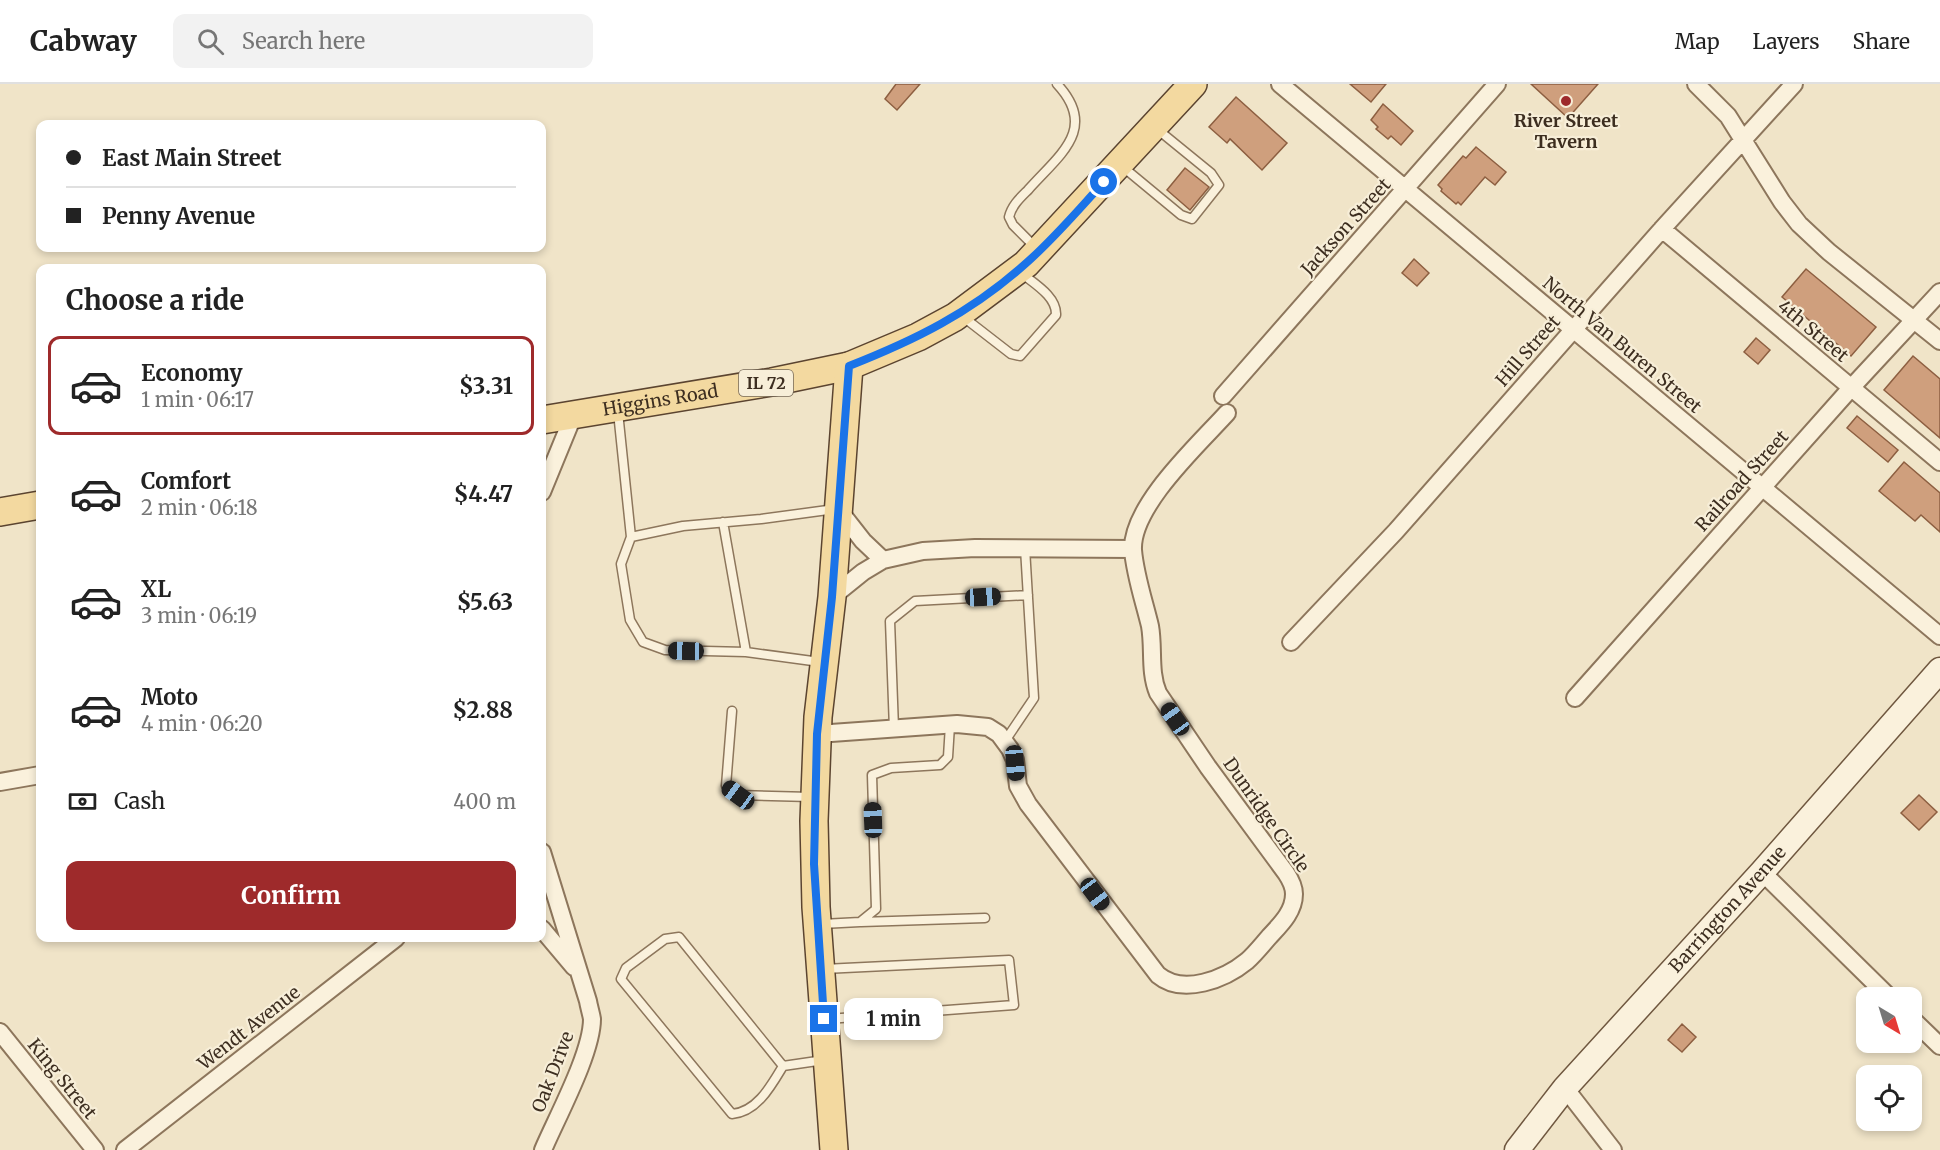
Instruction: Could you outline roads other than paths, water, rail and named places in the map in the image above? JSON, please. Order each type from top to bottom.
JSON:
[{"type":"main road","name":"IL 72","points":[[849,366],[918,337],[959,314],[1018,271],[1194,84]]},
{"type":"main road","name":"Higgins Road","points":[[546,419],[772,382],[849,366]]},
{"type":"main road","points":[[834,1150],[817,925],[814,864],[815,797],[817,734],[832,597],[849,366]]},
{"type":"main road","points":[[0,512],[36,506]]},
{"type":"street","name":"North Van Buren Street","points":[[1280,84],[1940,636]]},
{"type":"street","name":"Jackson Street","points":[[1223,396],[1497,84]]},
{"type":"street","points":[[1696,84],[1728,116],[1786,209],[1798,224],[1829,252],[1940,341]]},
{"type":"street","name":"Hill Street","points":[[1291,642],[1396,531],[1662,229],[1794,84]]},
{"type":"street","name":"4th Street","points":[[1662,229],[1940,462]]},
{"type":"street","name":"Railroad Street","points":[[1575,698],[1940,291]]},
{"type":"street","points":[[832,597],[863,572],[883,560],[922,551],[1025,548],[1133,549],[1140,521],[1153,498],[1227,413]]},
{"type":"street","points":[[546,482],[574,414]]},
{"type":"street","points":[[838,509],[863,541],[883,560]]},
{"type":"street","name":"Dunridge Circle","points":[[1005,741],[1013,756],[1018,786],[1024,798],[1146,963],[1162,979],[1175,984],[1195,985],[1228,972],[1252,956],[1286,917],[1292,907],[1294,895],[1291,881],[1208,767],[1158,693],[1153,681],[1152,639],[1133,549]]},
{"type":"street","name":"Barrington Avenue","points":[[1517,1150],[1565,1088],[1762,872],[1940,670]]},
{"type":"street","points":[[817,734],[971,724],[988,727],[1005,741]]},
{"type":"street","points":[[0,782],[36,776]]},
{"type":"street","name":"Oak Drive","points":[[543,1150],[579,1069],[589,1036],[591,1015],[546,865]]},
{"type":"street","points":[[1762,872],[1879,987]]},
{"type":"street","points":[[546,934],[579,972]]},
{"type":"street","name":"Wendt Avenue","points":[[125,1150],[391,942]]},
{"type":"street","points":[[1922,1029],[1940,1046]]},
{"type":"street","name":"King Street","points":[[0,1032],[94,1150]]},
{"type":"street","points":[[1565,1088],[1612,1150]]},
{"type":"lane","points":[[1039,251],[1013,225],[1010,217],[1014,204],[1065,148],[1073,132],[1076,113],[1070,99],[1057,84]]},
{"type":"lane","points":[[1120,164],[1181,215],[1192,219],[1219,185],[1211,173],[1155,127]]},
{"type":"lane","points":[[959,314],[1011,354],[1020,356],[1056,315],[1056,308],[1052,299],[1018,271]]},
{"type":"lane","points":[[617,407],[631,537],[621,564],[630,620],[643,642],[665,650],[746,652],[824,662]]},
{"type":"lane","points":[[631,537],[682,526],[838,509]]},
{"type":"lane","points":[[723,522],[746,652]]},
{"type":"lane","points":[[1005,741],[1034,698],[1025,548]]},
{"type":"lane","points":[[894,729],[890,621],[915,601],[1028,595]]},
{"type":"lane","points":[[732,711],[726,786],[738,795],[815,797]]},
{"type":"lane","points":[[860,922],[876,909],[872,775],[891,768],[940,765],[948,758],[950,725]]},
{"type":"lane","points":[[817,925],[985,918]]},
{"type":"lane","points":[[679,937],[783,1066],[767,1093],[743,1113],[732,1114],[621,979],[626,968],[665,939],[679,937]]},
{"type":"lane","points":[[820,969],[1009,960],[1014,1005],[824,1019]]},
{"type":"lane","points":[[783,1066],[827,1060]]},
{"type":"place","name":"River Street Tavern","points":[[1566,101]]}]
